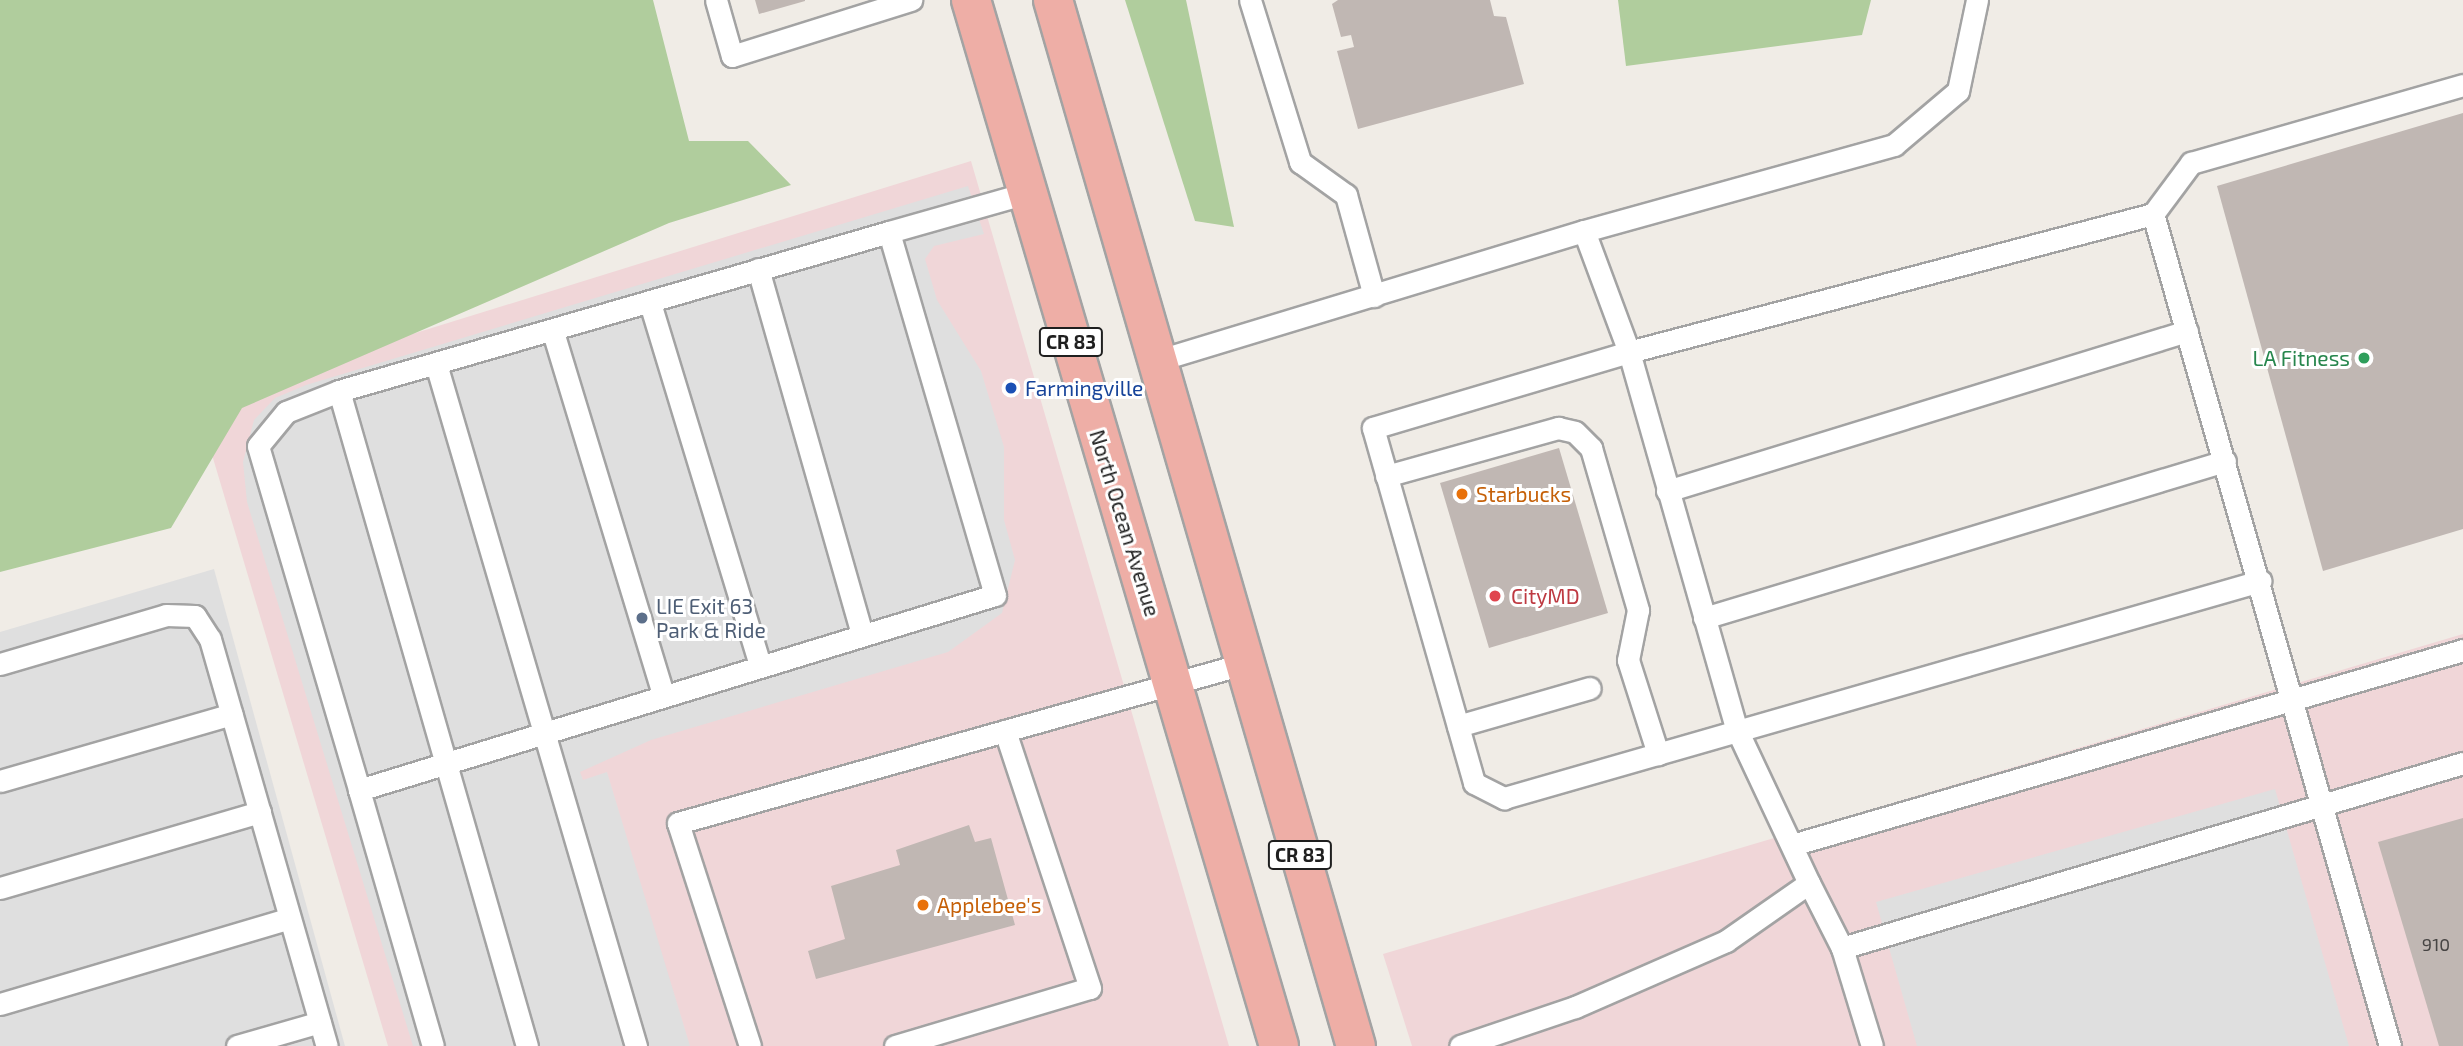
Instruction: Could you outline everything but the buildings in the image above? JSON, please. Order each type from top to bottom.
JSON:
[{"type":"highway","name":"North Ocean Avenue","points":[[971,0],[1279,1046]]},
{"type":"highway","name":"CR 83","points":[[1053,0],[1243,664],[1356,1046]]},
{"type":"lane","points":[[716,0],[732,55],[866,7],[911,0]]},
{"type":"lane","points":[[1250,0],[1300,162],[1346,195],[1374,296]]},
{"type":"lane","points":[[1156,361],[1584,231],[1894,145],[1958,91],[1977,0]]},
{"type":"lane","points":[[2260,581],[1504,798],[1474,783],[1373,428],[1629,352],[2153,214],[2191,163],[2463,85]]},
{"type":"lane","points":[[433,1046],[258,446],[286,412],[339,391],[553,332],[1027,193]]},
{"type":"lane","points":[[2153,214],[2296,699],[2390,1046]]},
{"type":"lane","points":[[1584,231],[1629,352],[1737,730],[1762,794],[1792,845],[1842,948],[1872,1046]]},
{"type":"lane","points":[[359,790],[544,730],[995,595],[888,232]]},
{"type":"lane","points":[[758,270],[862,635]]},
{"type":"lane","points":[[650,303],[760,666]]},
{"type":"lane","points":[[1667,491],[2187,331]]},
{"type":"lane","points":[[553,332],[663,694]]},
{"type":"lane","points":[[436,364],[636,1046]]},
{"type":"lane","points":[[339,391],[443,763],[527,1046]]},
{"type":"lane","points":[[1386,475],[1558,428],[1575,432],[1591,448],[1638,610],[1628,660],[1658,754]]},
{"type":"lane","points":[[1704,618],[2225,461]]},
{"type":"lane","points":[[0,664],[166,615],[195,616],[211,639],[327,1046]]},
{"type":"lane","points":[[1792,845],[2463,650]]},
{"type":"lane","points":[[750,1046],[678,823],[1243,664]]},
{"type":"lane","points":[[1458,726],[1590,688]]},
{"type":"lane","points":[[0,781],[232,714]]},
{"type":"lane","points":[[895,1046],[1090,988],[1005,731]]},
{"type":"lane","points":[[1842,948],[2463,763]]},
{"type":"lane","points":[[0,888],[260,812]]},
{"type":"lane","points":[[1460,1046],[1575,1007],[1726,941],[1809,883]]},
{"type":"lane","points":[[0,1004],[290,918]]},
{"type":"lane","points":[[237,1046],[320,1022]]},
{"type":"shaded area","name":"LIE Exit 63 Park & Ride","points":[[971,161],[1229,1046],[388,1046],[196,401]]},
{"type":"shaded area","name":"LIE Exit 63 Park & Ride","points":[[968,186],[984,234],[934,246],[925,259],[937,300],[981,371],[1004,447],[1004,520],[1015,560],[1002,613],[948,652],[651,740],[580,772],[583,780],[607,772],[690,1046],[413,1046],[247,502],[243,462],[254,420],[275,398],[306,385]]},
{"type":"shaded area","points":[[214,569],[345,1046],[0,1046],[0,632]]},
{"type":"shaded area","points":[[2463,634],[2463,1046],[1412,1046],[1383,954]]},
{"type":"shaded area","points":[[2275,789],[2349,1046],[1917,1046],[1876,902]]},
{"type":"green space","points":[[0,0],[653,0],[689,141],[748,141],[791,185],[669,223],[242,408],[171,528],[0,572]]},
{"type":"green space","points":[[1125,0],[1186,0],[1234,227],[1195,221]]},
{"type":"green space","points":[[1618,0],[1871,0],[1862,35],[1626,66]]},
{"type":"place","name":"LA Fitness","points":[[2364,358]]},
{"type":"place","name":"Farmingville","points":[[1011,388]]},
{"type":"place","name":"Starbucks","points":[[1462,494]]},
{"type":"place","name":"CityMD","points":[[1495,596]]},
{"type":"place","name":"LIE Exit 63 Park & Ride","points":[[642,618]]},
{"type":"place","name":"Applebee's","points":[[923,905]]}]
